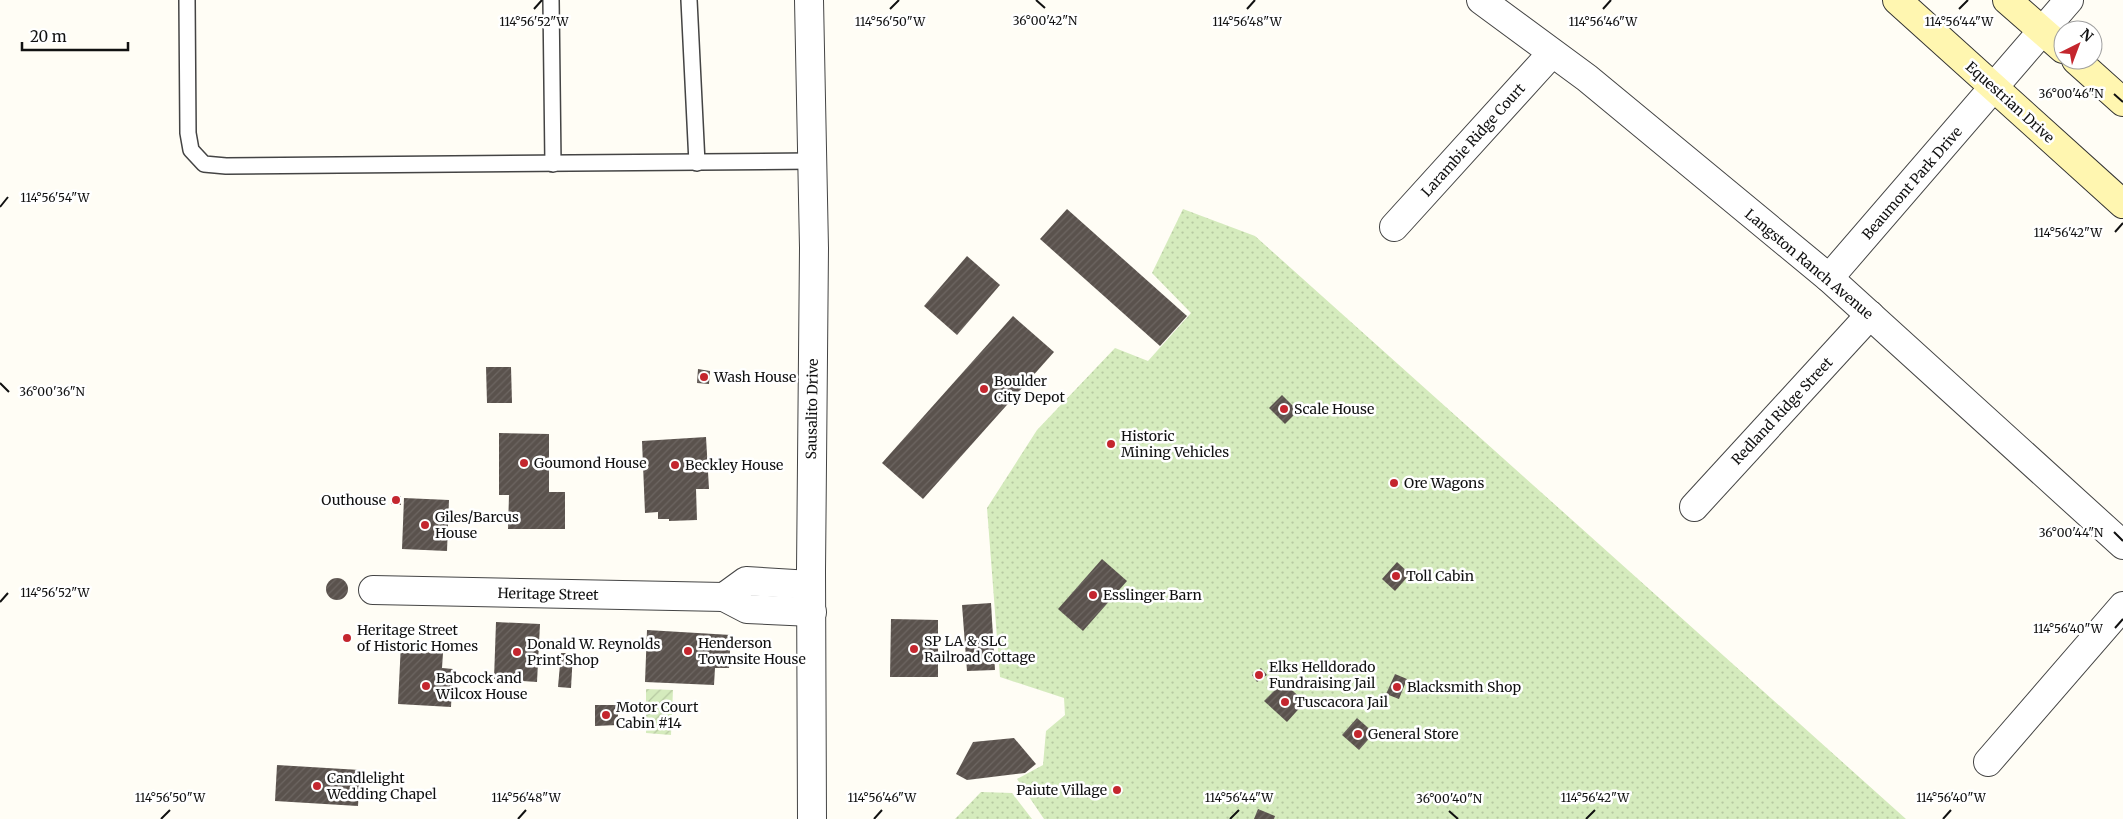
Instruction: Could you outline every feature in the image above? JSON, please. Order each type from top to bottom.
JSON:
[{"type":"street","name":"Sausalito Drive","points":[[809,0],[813,161],[812,819]]},
{"type":"street","name":"Langston Ranch Avenue","points":[[1481,0],[1587,78],[1829,278],[2123,544]]},
{"type":"street","name":"Equestrian Drive","points":[[1897,0],[2123,204]]},
{"type":"street","points":[[2007,0],[2053,40]]},
{"type":"street","name":"Beaumont Park Drive","points":[[1829,278],[2069,0]]},
{"type":"street","name":"Larambie Ridge Court","points":[[1394,227],[1552,52]]},
{"type":"street","points":[[2087,70],[2123,102]]},
{"type":"street","name":"Redland Ridge Street","points":[[1694,506],[1870,315]]},
{"type":"street","points":[[724,597],[746,581],[811,585]]},
{"type":"street","name":"Heritage Street","points":[[373,590],[724,597],[746,609],[812,612]]},
{"type":"street","points":[[1988,762],[2123,606]]},
{"type":"lane","points":[[187,0],[188,133],[190,150],[204,164],[226,166],[813,161]]},
{"type":"lane","points":[[551,0],[553,164]]},
{"type":"lane","points":[[689,0],[697,163]]},
{"type":"green space","points":[[1183,209],[1255,236],[1906,819],[1044,819],[1017,779],[1043,765],[1046,731],[1065,715],[1064,698],[1000,677],[987,508],[1037,430],[1115,348],[1148,361],[1191,313],[1152,273]]},
{"type":"green space","points":[[646,689],[673,690],[671,735],[646,733]]},
{"type":"green space","points":[[981,792],[1012,793],[1032,819],[955,819]]},
{"type":"building","points":[[1067,209],[1187,316],[1160,346],[1040,239]]},
{"type":"building","points":[[967,256],[1000,285],[957,335],[924,306]]},
{"type":"building","name":"Boulder City Depot","points":[[1013,316],[1054,352],[923,499],[882,463]]},
{"type":"building","points":[[486,367],[511,367],[512,403],[487,403]]},
{"type":"building","name":"Wash House","points":[[698,369],[710,371],[709,384],[697,383]]},
{"type":"building","name":"Scale House","points":[[1282,395],[1298,411],[1285,424],[1269,408]]},
{"type":"building","name":"Goumond House","points":[[499,433],[549,434],[549,492],[565,492],[565,529],[508,529],[509,495],[499,495]]},
{"type":"building","name":"Beckley House","points":[[706,437],[709,489],[696,489],[697,520],[669,521],[669,519],[658,519],[658,512],[645,513],[642,441]]},
{"type":"building","name":"Outhouse","points":[[392,496],[401,496],[401,505],[391,504]]},
{"type":"building","name":"Giles/Barcus House","points":[[404,498],[449,500],[447,551],[402,549]]},
{"type":"building","name":"Esslinger Barn","points":[[1102,559],[1127,581],[1083,631],[1058,609]]},
{"type":"building","name":"Toll Cabin","points":[[1397,562],[1410,574],[1395,591],[1382,579]]},
{"type":"building","points":[[333,578],[341,578],[348,585],[348,593],[341,600],[333,600],[326,593],[326,585]]},
{"type":"building","points":[[991,603],[995,670],[967,671],[962,605]]},
{"type":"building","name":"SP LA & SLC Railroad Cottage","points":[[891,619],[938,620],[938,677],[890,677]]},
{"type":"building","name":"Donald W. Reynolds Print Shop","points":[[496,622],[540,624],[537,682],[494,679]]},
{"type":"building","name":"Henderson Townsite House","points":[[647,630],[731,635],[729,668],[715,668],[714,685],[645,682]]},
{"type":"building","name":"Babcock and Wilcox House","points":[[401,643],[422,645],[421,652],[443,653],[442,668],[453,669],[451,707],[398,704]]},
{"type":"building","points":[[561,653],[573,653],[571,688],[558,687]]},
{"type":"building","name":"Elks Helldorado Fundraising Jail","points":[[1261,668],[1267,675],[1257,682],[1252,675]]},
{"type":"building","name":"Blacksmith Shop","points":[[1395,674],[1407,679],[1399,699],[1386,694]]},
{"type":"building","name":"Tuscacora Jail","points":[[1283,682],[1305,702],[1287,722],[1264,701]]},
{"type":"building","name":"Motor Court Cabin #14","points":[[595,705],[618,705],[618,725],[595,726]]},
{"type":"building","name":"General Store","points":[[1357,718],[1374,733],[1359,750],[1342,735]]},
{"type":"building","points":[[1014,738],[1036,764],[1025,773],[967,780],[956,774],[973,742]]},
{"type":"building","name":"Candlelight Wedding Chapel","points":[[277,765],[360,770],[358,806],[275,801]]},
{"type":"building","points":[[1258,809],[1275,816],[1274,819],[1254,819]]},
{"type":"place","name":"Wash House","points":[[704,377]]},
{"type":"place","name":"Boulder City Depot","points":[[984,389]]},
{"type":"place","name":"Scale House","points":[[1284,409]]},
{"type":"place","name":"Historic Mining Vehicles","points":[[1111,444]]},
{"type":"place","name":"Goumond House","points":[[524,463]]},
{"type":"place","name":"Beckley House","points":[[675,465]]},
{"type":"place","name":"Ore Wagons","points":[[1394,483]]},
{"type":"place","name":"Outhouse","points":[[396,500]]},
{"type":"place","name":"Giles/Barcus House","points":[[425,525]]},
{"type":"place","name":"Toll Cabin","points":[[1396,576]]},
{"type":"place","name":"Esslinger Barn","points":[[1093,595]]},
{"type":"place","name":"Heritage Street of Historic Homes","points":[[347,638]]},
{"type":"place","name":"SP LA & SLC Railroad Cottage","points":[[914,649]]},
{"type":"place","name":"Henderson Townsite House","points":[[688,651]]},
{"type":"place","name":"Donald W. Reynolds Print Shop","points":[[517,652]]},
{"type":"place","name":"Elks Helldorado Fundraising Jail","points":[[1259,675]]},
{"type":"place","name":"Babcock and Wilcox House","points":[[426,686]]},
{"type":"place","name":"Blacksmith Shop","points":[[1397,687]]},
{"type":"place","name":"Tuscacora Jail","points":[[1285,702]]},
{"type":"place","name":"Motor Court Cabin #14","points":[[606,715]]},
{"type":"place","name":"General Store","points":[[1358,734]]},
{"type":"place","name":"Candlelight Wedding Chapel","points":[[317,786]]},
{"type":"place","name":"Paiute Village","points":[[1117,790]]}]
